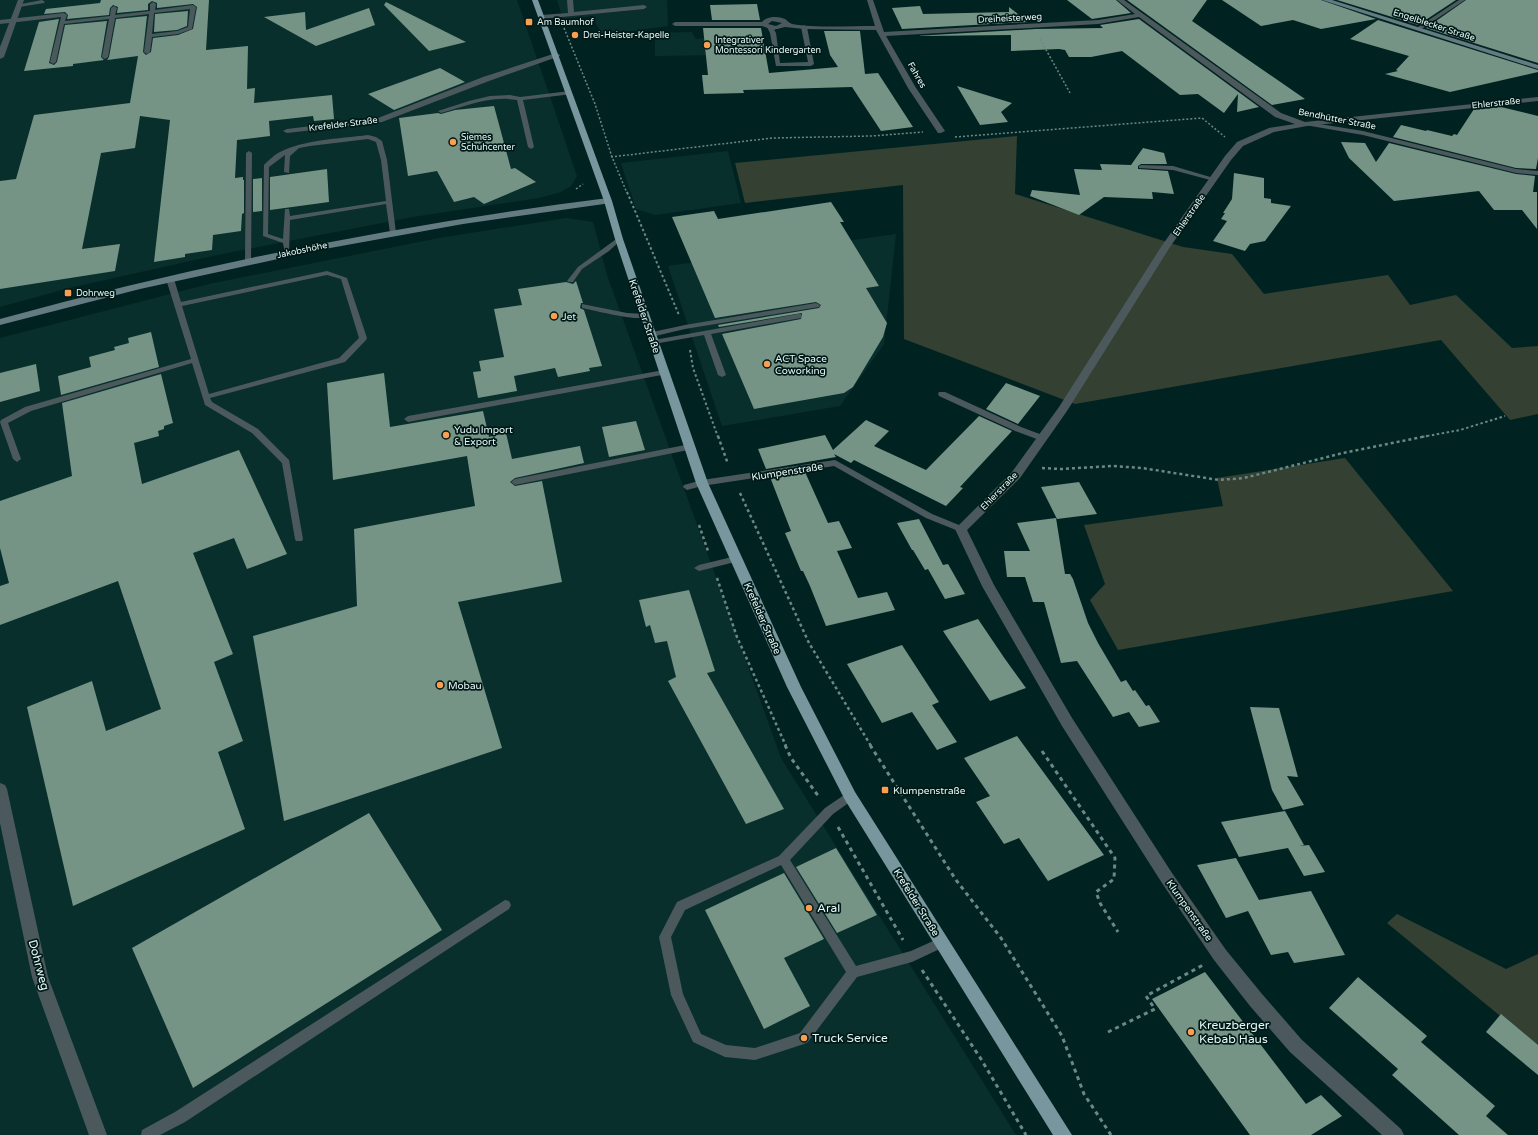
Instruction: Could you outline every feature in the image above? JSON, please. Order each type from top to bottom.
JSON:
[{"type":"main road","name":"Krefelder Straße","points":[[535,0],[608,201],[619,239],[702,483],[794,687],[850,796],[1063,1135]]},
{"type":"street","name":"Fahres","points":[[870,0],[880,31],[912,88],[941,131]]},
{"type":"street","name":"Bendhütter Straße","points":[[1120,0],[1278,115],[1290,120],[1307,124]]},
{"type":"street","name":"Engelblecker Straße","points":[[1326,0],[1538,67]]},
{"type":"street","points":[[0,57],[20,2]]},
{"type":"street","name":"Dreiheisterweg","points":[[880,31],[1032,26],[1098,22],[1140,15]]},
{"type":"street","points":[[675,24],[767,26],[777,28],[785,25],[880,31]]},
{"type":"street","name":"Krefelder Straße","points":[[287,131],[379,120],[486,78],[556,56]]},
{"type":"street","name":"Ehlerstraße","points":[[961,529],[1016,475],[1063,409],[1166,247],[1240,144],[1272,130],[1307,124],[1538,98]]},
{"type":"street","name":"Jakobshöhe","points":[[0,322],[76,300],[287,253],[393,233],[608,201]]},
{"type":"street","name":"Klumpenstraße","points":[[961,529],[988,586],[1066,722],[1167,878],[1220,955],[1256,1000],[1296,1046],[1395,1135]]},
{"type":"street","name":"Dohrweg","points":[[0,789],[40,977],[98,1135]]},
{"type":"lane","points":[[570,0],[571,13]]},
{"type":"lane","points":[[1418,29],[1462,0]]},
{"type":"lane","points":[[20,2],[42,2]]},
{"type":"lane","points":[[147,52],[154,4]]},
{"type":"lane","points":[[541,17],[644,6]]},
{"type":"lane","points":[[63,23],[193,7],[190,28],[178,32],[149,36]]},
{"type":"lane","points":[[104,57],[114,8]]},
{"type":"lane","points":[[0,22],[64,15],[53,62]]},
{"type":"lane","points":[[767,26],[773,33],[778,65],[811,64],[804,27]]},
{"type":"lane","points":[[441,111],[488,97],[500,95],[520,99],[570,93]]},
{"type":"lane","points":[[520,99],[531,147]]},
{"type":"lane","name":"Bendhütter Straße","points":[[1307,124],[1363,133],[1516,171],[1538,173]]},
{"type":"lane","points":[[286,242],[265,235],[266,166],[279,154],[296,147],[368,137],[379,141],[393,233]]},
{"type":"lane","points":[[287,172],[287,156],[296,147]]},
{"type":"lane","points":[[248,262],[249,153]]},
{"type":"lane","points":[[1141,167],[1172,168],[1214,179]]},
{"type":"lane","points":[[287,218],[389,202]]},
{"type":"lane","points":[[287,210],[287,253]]},
{"type":"lane","points":[[571,281],[580,268],[619,239]]},
{"type":"lane","points":[[178,305],[327,273],[344,278],[363,338],[342,360],[206,397]]},
{"type":"lane","points":[[170,279],[208,403],[255,431],[286,462],[299,539]]},
{"type":"lane","points":[[653,338],[685,327],[816,305]]},
{"type":"lane","points":[[585,306],[627,315],[645,316]]},
{"type":"lane","points":[[653,338],[689,336],[798,316]]},
{"type":"lane","points":[[707,332],[722,375]]},
{"type":"lane","points":[[17,459],[4,422],[28,409],[194,360]]},
{"type":"lane","points":[[408,419],[664,372]]},
{"type":"lane","points":[[942,394],[1018,430],[1042,438]]},
{"type":"lane","points":[[515,482],[690,447]]},
{"type":"lane","name":"Klumpenstraße","points":[[687,487],[702,483],[834,463],[929,516],[961,529]]},
{"type":"lane","points":[[699,568],[736,559]]},
{"type":"lane","points":[[850,796],[829,811],[783,859],[681,906],[665,937],[677,996],[697,1038],[725,1051],[755,1054],[804,1038],[853,972],[912,956],[942,942]]},
{"type":"lane","points":[[783,859],[853,972]]},
{"type":"lane","points":[[147,1135],[180,1118],[506,905]]},
{"type":"path","points":[[559,14],[595,104],[612,157],[685,327]]},
{"type":"path","points":[[1032,26],[1070,93]]},
{"type":"path","points":[[593,160],[772,138],[872,136],[941,131],[948,138],[1202,118],[1229,140],[1240,144]]},
{"type":"path","points":[[689,336],[693,368],[734,479],[809,643],[891,780],[956,880],[1001,938],[1062,1036],[1084,1094],[1111,1135]]},
{"type":"path","points":[[1024,463],[1041,468],[1061,469],[1112,466],[1142,468],[1220,480],[1244,478],[1343,453],[1460,430],[1505,416]]},
{"type":"path","points":[[1042,751],[1115,858],[1114,879],[1096,892],[1100,904],[1118,932]]},
{"type":"path","points":[[1108,1032],[1155,1009],[1146,996],[1205,964]]},
{"type":"shaded area","points":[[0,0],[517,0],[577,176],[571,186],[561,192],[539,198],[413,217],[217,255],[69,288],[0,307]]},
{"type":"shaded area","points":[[557,0],[667,0],[668,26],[602,35],[592,16],[563,19]]},
{"type":"shaded area","name":"Integrativer Montessori Kindergarten","points":[[692,32],[696,39],[704,38],[717,55],[655,56],[655,33]]},
{"type":"shaded area","points":[[1017,136],[1015,194],[1183,247],[1232,254],[1264,294],[1388,275],[1410,305],[1456,295],[1512,348],[1538,346],[1538,414],[1510,420],[1441,340],[1075,404],[904,339],[903,185],[745,203],[735,163]]},
{"type":"shaded area","points":[[728,151],[741,203],[655,215],[636,209],[621,163]]},
{"type":"shaded area","points":[[566,218],[593,222],[607,275],[781,758],[1016,1135],[0,1135],[0,338],[209,284],[439,238]]},
{"type":"shaded area","points":[[896,234],[884,344],[840,406],[722,426],[668,266]]},
{"type":"shaded area","points":[[1345,458],[1453,591],[1118,650],[1090,600],[1105,584],[1084,525],[1223,506],[1217,478]]},
{"type":"shaded area","points":[[1397,914],[1506,969],[1538,954],[1538,1047],[1387,923]]},
{"type":"building","points":[[101,0],[209,0],[206,50],[248,46],[247,89],[255,88],[254,103],[332,95],[334,119],[314,121],[313,116],[269,121],[270,136],[237,140],[235,178],[243,177],[244,180],[244,213],[242,214],[241,231],[213,235],[212,250],[185,254],[185,257],[154,262],[170,120],[140,116],[135,148],[101,153],[82,249],[120,244],[115,271],[0,289],[0,181],[16,179],[34,115],[130,103],[138,56],[107,60],[109,57],[116,19],[147,16],[143,52],[146,55],[151,52],[153,38],[178,35],[193,29],[197,7],[193,4],[157,8],[157,3],[152,1],[148,4],[148,10],[117,13],[118,7],[113,5],[110,8],[109,15],[67,19],[68,15],[65,12],[44,14],[46,9],[100,3]]},
{"type":"building","points":[[1067,0],[1116,0],[1131,13],[1092,19]]},
{"type":"building","points":[[1127,0],[1207,0],[1192,21],[1305,99],[1272,105]]},
{"type":"building","points":[[1222,0],[1321,0],[1376,19],[1321,29],[1293,20],[1261,26]]},
{"type":"building","points":[[1337,0],[1456,0],[1418,25]]},
{"type":"building","points":[[1466,0],[1538,0],[1538,63],[1426,28]]},
{"type":"building","points":[[386,2],[466,42],[429,51],[384,5]]},
{"type":"building","points":[[757,4],[760,20],[712,20],[710,5]]},
{"type":"building","points":[[920,6],[923,14],[1009,12],[1009,7],[1028,22],[902,29],[892,8]]},
{"type":"building","points":[[369,8],[375,25],[316,46],[264,17],[305,12],[306,30]]},
{"type":"building","points":[[188,11],[187,26],[177,30],[154,32],[155,14]]},
{"type":"building","points":[[59,19],[49,63],[54,65],[57,62],[65,25],[107,21],[101,57],[104,60],[73,64],[73,66],[24,71],[39,22]]},
{"type":"building","points":[[1139,19],[1259,107],[1237,112],[1238,94],[1224,113],[1198,94],[1180,95],[1122,51],[1091,57],[1069,57],[1065,50],[1059,49],[1011,51],[1011,35],[915,36],[1036,29],[1103,28],[1100,25]]},
{"type":"building","points":[[1378,20],[1538,70],[1538,72],[1450,92],[1385,74],[1398,71],[1396,70],[1409,56],[1350,39]]},
{"type":"building","points":[[703,28],[761,28],[769,73],[838,67],[830,55],[824,31],[860,31],[865,74],[878,73],[913,127],[881,131],[852,87],[743,90],[744,93],[704,94],[702,75],[708,75]]},
{"type":"building","points":[[440,68],[465,82],[394,110],[368,94]]},
{"type":"building","points":[[957,86],[1012,103],[1001,112],[1008,122],[980,125]]},
{"type":"building","name":"Siemes Schuhcenter","points":[[494,106],[511,169],[515,168],[536,182],[484,204],[474,197],[454,202],[437,171],[408,176],[399,118],[438,113],[441,114],[455,110]]},
{"type":"building","points":[[1501,107],[1538,116],[1538,158],[1536,169],[1516,168],[1393,137],[1401,125],[1452,136],[1454,134],[1457,135],[1474,109]]},
{"type":"building","points":[[1341,142],[1365,143],[1376,162],[1389,143],[1516,174],[1535,176],[1533,192],[1537,192],[1537,229],[1522,210],[1494,210],[1479,191],[1394,201],[1349,158]]},
{"type":"building","points":[[1143,148],[1164,153],[1167,164],[1141,164],[1138,166],[1138,169],[1168,171],[1174,194],[1152,192],[1153,199],[1104,197],[1079,215],[1030,196],[1032,190],[1080,195],[1074,169],[1102,170],[1100,164],[1131,165]]},
{"type":"building","points":[[327,169],[329,202],[270,210],[270,177]]},
{"type":"building","points":[[1234,173],[1264,178],[1264,198],[1271,199],[1271,203],[1291,206],[1265,241],[1250,244],[1245,251],[1213,241],[1227,221],[1221,219],[1232,199]]},
{"type":"building","points":[[262,178],[262,211],[253,212],[253,179]]},
{"type":"building","points":[[831,202],[844,222],[840,222],[879,286],[866,288],[887,323],[883,337],[853,387],[844,393],[754,409],[722,334],[801,319],[802,313],[719,327],[718,325],[819,308],[821,305],[816,302],[715,318],[672,217],[714,211],[718,219]]},
{"type":"building","points":[[576,281],[583,303],[581,303],[580,308],[584,310],[602,366],[589,368],[590,371],[558,377],[555,368],[514,376],[517,391],[478,398],[473,372],[481,371],[479,361],[504,357],[494,309],[522,305],[518,289],[566,282],[573,284]]},
{"type":"building","points":[[151,332],[159,367],[61,395],[58,376],[91,367],[89,357],[115,350],[114,347],[129,343],[128,338]]},
{"type":"building","points":[[36,364],[40,391],[0,402],[0,373]]},
{"type":"building","points":[[384,373],[390,427],[483,411],[489,437],[506,433],[512,459],[580,446],[584,463],[515,478],[510,482],[515,486],[542,481],[562,582],[458,602],[502,748],[284,821],[253,636],[357,606],[354,529],[475,506],[467,456],[333,480],[327,383]]},
{"type":"building","points":[[161,374],[173,423],[164,426],[164,429],[158,431],[159,436],[134,443],[142,484],[239,450],[287,554],[247,569],[234,538],[193,553],[233,654],[214,662],[243,741],[218,752],[245,829],[73,906],[27,707],[92,681],[106,731],[161,709],[118,581],[0,625],[0,586],[9,583],[0,548],[0,501],[72,476],[62,403]]},
{"type":"building","points":[[1006,383],[1040,396],[1018,424],[986,409]]},
{"type":"building","points":[[979,416],[1012,431],[960,487],[963,488],[946,506],[854,460],[851,463],[834,454],[836,457],[766,469],[758,449],[825,435],[833,450],[866,420],[889,431],[874,446],[926,470]]},
{"type":"building","points":[[636,421],[645,450],[609,457],[602,427]]},
{"type":"building","points":[[805,472],[828,523],[839,521],[852,548],[837,551],[858,598],[887,592],[895,610],[826,626],[810,586],[803,571],[801,571],[785,533],[791,531],[770,477]]},
{"type":"building","points":[[1079,482],[1097,514],[1057,519],[1041,487]]},
{"type":"building","points":[[1056,518],[1065,574],[1070,574],[1073,579],[1088,623],[1098,643],[1121,682],[1126,680],[1146,706],[1149,705],[1160,722],[1139,727],[1129,712],[1113,717],[1077,661],[1061,663],[1044,602],[1033,602],[1025,577],[1007,577],[1004,551],[1030,551],[1017,523]]},
{"type":"building","points":[[919,519],[943,565],[948,564],[965,594],[945,599],[928,569],[925,570],[912,550],[897,523]]},
{"type":"building","points":[[689,590],[715,671],[707,673],[784,809],[746,824],[668,681],[676,677],[667,641],[655,643],[650,625],[646,627],[639,600]]},
{"type":"building","points":[[978,619],[1026,688],[990,701],[943,631]]},
{"type":"building","points":[[902,645],[939,702],[932,705],[957,742],[937,750],[912,712],[882,723],[847,664]]},
{"type":"building","points":[[1250,707],[1279,708],[1298,777],[1287,776],[1304,805],[1283,810],[1272,790]]},
{"type":"building","points":[[1017,736],[1104,855],[1048,881],[1019,838],[1004,844],[976,802],[990,796],[964,758]]},
{"type":"building","points":[[1285,811],[1304,845],[1299,846],[1309,845],[1325,872],[1304,876],[1288,848],[1239,857],[1221,822]]},
{"type":"building","points":[[369,813],[442,930],[193,1088],[132,948]]},
{"type":"building","points":[[836,848],[877,915],[837,933],[796,867]]},
{"type":"building","points":[[1236,858],[1259,900],[1311,891],[1345,955],[1294,963],[1288,952],[1271,955],[1248,911],[1226,918],[1197,865]]},
{"type":"building","points":[[784,873],[824,939],[784,958],[810,1006],[764,1029],[705,910]]},
{"type":"building","points":[[1205,972],[1306,1104],[1321,1095],[1342,1116],[1311,1135],[1250,1135],[1152,999]]},
{"type":"building","points":[[1358,977],[1427,1036],[1421,1042],[1495,1106],[1486,1116],[1508,1135],[1459,1135],[1392,1075],[1398,1069],[1329,1008]]},
{"type":"building","points":[[1501,1014],[1538,1045],[1538,1075],[1486,1032]]},
{"type":"place","name":"Am Baumhof","points":[[529,22]]},
{"type":"place","name":"Drei-Heister-Kapelle","points":[[575,35]]},
{"type":"place","name":"Integrativer Montessori Kindergarten","points":[[707,45]]},
{"type":"place","name":"Siemes Schuhcenter","points":[[453,142]]},
{"type":"place","name":"Dohrweg","points":[[68,293]]},
{"type":"place","name":"Jet","points":[[554,316]]},
{"type":"place","name":"ACT Space Coworking","points":[[767,364]]},
{"type":"place","name":"Yudu Import & Export","points":[[446,435]]},
{"type":"place","name":"Mobau","points":[[440,685]]},
{"type":"place","name":"Klumpenstraße","points":[[885,790]]},
{"type":"place","name":"Aral","points":[[809,908]]},
{"type":"place","name":"Kreuzberger Kebab Haus","points":[[1191,1032]]},
{"type":"place","name":"Truck Service","points":[[804,1038]]}]
